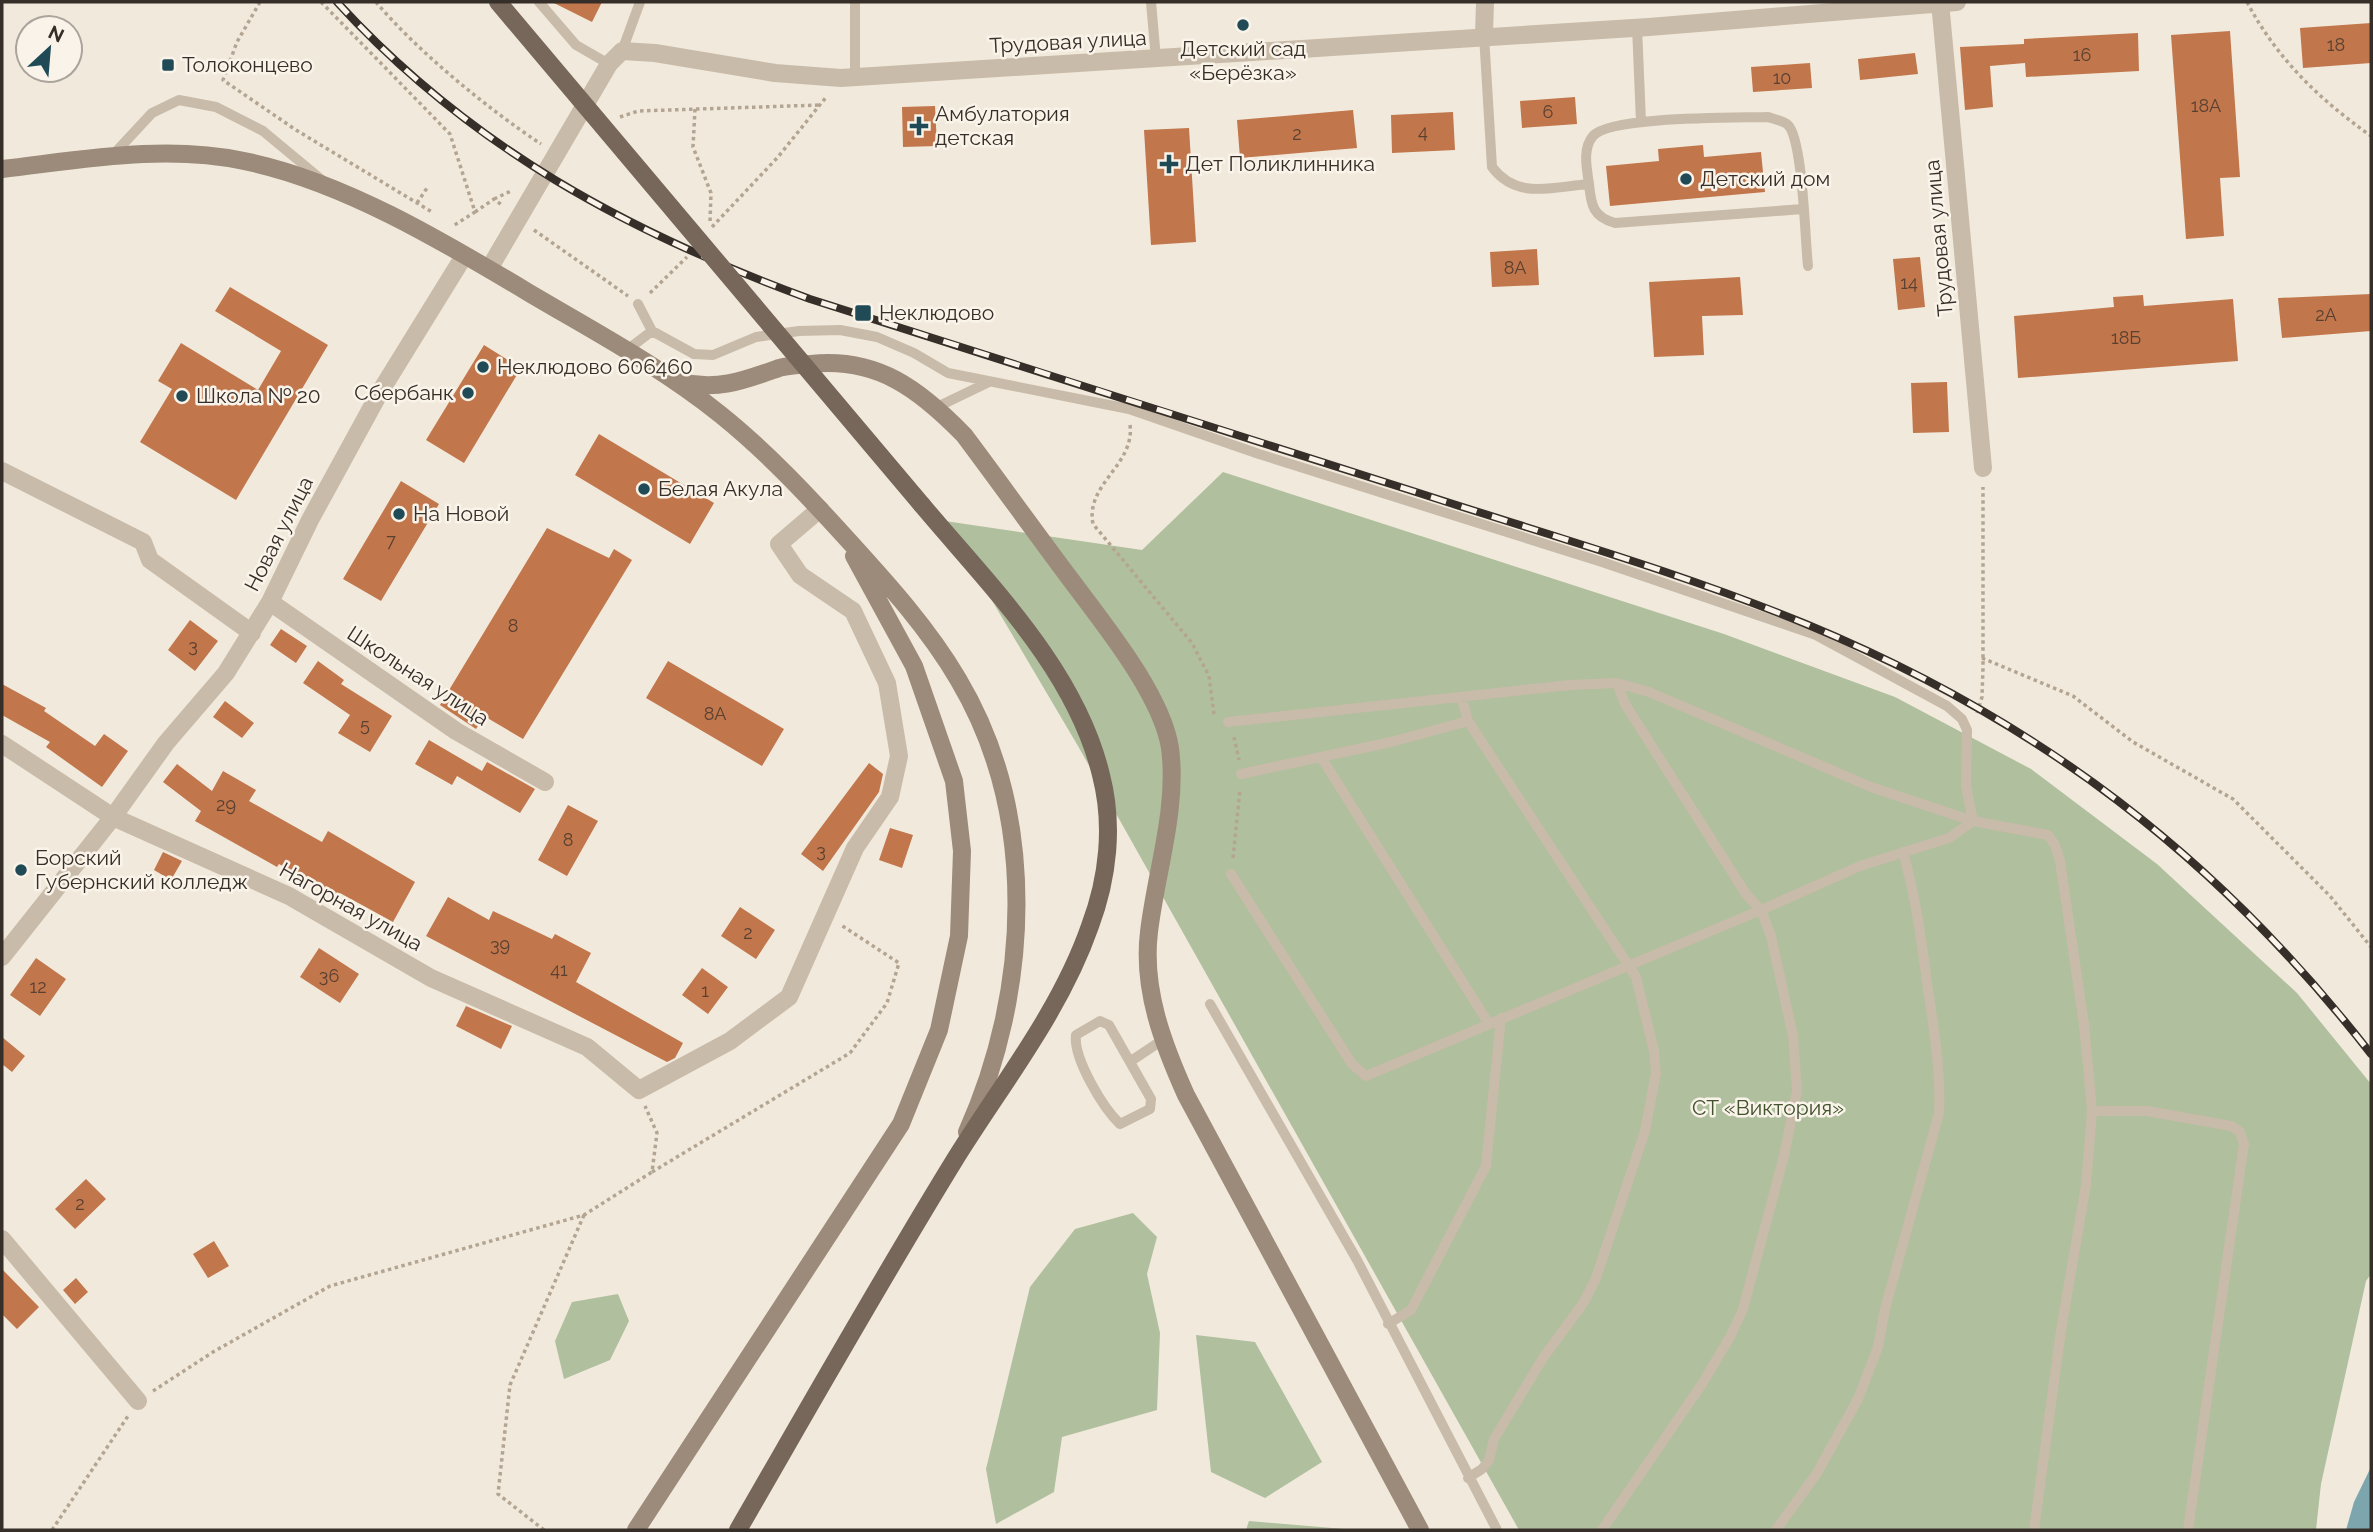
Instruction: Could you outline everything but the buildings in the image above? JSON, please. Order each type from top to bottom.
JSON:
[{"type":"main road","points":[[498,2],[922,505],[1039,648],[1079,713],[1101,774],[1109,832],[1104,878],[1094,914],[1069,978],[954,1161],[738,1530]]},
{"type":"street","points":[[1484,35],[1485,2]]},
{"type":"street","name":"Трудовая улица","points":[[616,58],[655,53],[762,71],[848,78],[1637,27],[1945,2],[1983,468]]},
{"type":"street","points":[[489,269],[543,175],[616,58]]},
{"type":"street","points":[[2,169],[178,153],[241,160],[291,172],[332,188],[489,269],[627,350],[720,414],[820,509],[902,599],[959,681],[997,766],[1012,839],[1017,907],[1012,988],[984,1089],[954,1161]]},
{"type":"street","name":"Новая улица","points":[[2,957],[113,817],[166,743],[226,673],[270,602],[310,520],[380,392],[464,256]]},
{"type":"street","points":[[671,380],[703,387],[736,384],[783,367],[835,361],[875,369],[937,407],[964,435],[1116,640],[1148,690],[1169,745],[1172,781],[1149,935],[1149,982],[1161,1041],[1186,1095],[1420,1530]]},
{"type":"street","points":[[2,471],[143,542],[150,560],[252,633]]},
{"type":"street","points":[[639,1090],[730,1041],[789,997],[855,848],[890,797],[899,756],[887,683],[853,611],[800,575],[779,544],[820,509]]},
{"type":"street","points":[[636,1530],[901,1124],[939,1030],[959,936],[962,851],[954,781],[914,666],[839,531]]},
{"type":"street","name":"Школьная улица","points":[[270,602],[456,731],[545,782]]},
{"type":"street","name":"Нагорная улица","points":[[2,744],[113,817],[289,896],[431,978],[587,1048],[639,1090]]},
{"type":"street","points":[[2,1239],[138,1401]]},
{"type":"lane","points":[[539,2],[576,45],[616,58],[640,2]]},
{"type":"lane","points":[[848,78],[855,2]]},
{"type":"lane","points":[[1151,2],[1156,59]]},
{"type":"lane","points":[[1637,27],[1641,122]]},
{"type":"lane","points":[[1484,35],[1492,167],[1504,182],[1523,190],[1589,184]]},
{"type":"lane","points":[[111,157],[152,113],[179,100],[216,107],[263,131],[332,188]]},
{"type":"lane","points":[[1803,209],[1615,223],[1603,220],[1591,208],[1586,155],[1592,136],[1607,127],[1641,122],[1768,117],[1787,124],[1796,138],[1803,209],[1808,266]]},
{"type":"lane","points":[[638,303],[652,331],[694,354],[713,355],[757,337],[799,331],[840,330],[877,337],[914,353],[948,373],[1129,409],[1799,629],[1947,706],[1962,719],[1968,730],[1966,786],[1973,821]]},
{"type":"lane","points":[[627,350],[652,331]]},
{"type":"lane","points":[[937,407],[989,382]]},
{"type":"lane","points":[[1228,722],[1462,699],[1570,685],[1617,683],[1648,692],[1871,787],[1973,821],[2048,835],[2055,845],[2084,1024],[2092,1111],[2086,1185],[2061,1330],[2034,1530]]},
{"type":"lane","points":[[1602,1530],[1702,1384],[1743,1309],[1784,1156],[1797,1091],[1793,1036],[1772,936],[1761,910],[1746,894],[1632,715],[1617,683]]},
{"type":"lane","points":[[1462,699],[1468,721],[1636,977],[1654,1051],[1656,1073],[1645,1131],[1624,1202],[1584,1302],[1536,1369],[1494,1440],[1489,1460],[1482,1469],[1468,1478]]},
{"type":"lane","points":[[1241,774],[1468,721]]},
{"type":"lane","points":[[1321,757],[1489,1024]]},
{"type":"lane","points":[[1231,874],[1352,1064],[1366,1076],[1860,866],[1949,838],[1973,821]]},
{"type":"lane","points":[[1776,1530],[1817,1473],[1858,1399],[1878,1347],[1885,1309],[1939,1113],[1940,1091],[1933,1021],[1915,894],[1903,852]]},
{"type":"lane","points":[[1210,1004],[1357,1260],[1497,1530]]},
{"type":"lane","points":[[1388,1324],[1411,1310],[1479,1185],[1491,1139],[1501,1018]]},
{"type":"lane","points":[[1100,1021],[1109,1025],[1130,1061],[1151,1099],[1150,1109],[1120,1124],[1110,1115],[1074,1049],[1076,1035],[1100,1021]]},
{"type":"lane","points":[[1130,1061],[1161,1041]]},
{"type":"lane","points":[[2092,1111],[2147,1111],[2231,1126],[2240,1132],[2244,1144],[2188,1530]]},
{"type":"path","points":[[260,2],[237,42],[223,80],[296,130],[435,214]]},
{"type":"path","points":[[321,2],[450,134],[475,212]]},
{"type":"path","points":[[376,2],[393,22],[512,125],[556,155]]},
{"type":"path","points":[[2247,2],[2273,47],[2294,72],[2333,108],[2371,136]]},
{"type":"path","points":[[705,235],[779,158],[820,105],[848,78]]},
{"type":"path","points":[[611,120],[638,111],[820,105]]},
{"type":"path","points":[[695,109],[693,147],[710,193],[710,229]]},
{"type":"path","points":[[444,220],[453,226],[494,199],[543,175]]},
{"type":"path","points":[[417,203],[427,188]]},
{"type":"path","points":[[494,199],[518,219],[638,303],[691,253]]},
{"type":"path","points":[[1129,409],[1131,435],[1116,471],[1101,484],[1090,511],[1093,524],[1192,643],[1209,676],[1214,714],[1228,722],[1237,743],[1241,774],[1231,874]]},
{"type":"path","points":[[1968,730],[1982,697],[1983,468]]},
{"type":"path","points":[[1982,658],[2073,696],[2133,742],[2233,799],[2330,896],[2371,947]]},
{"type":"path","points":[[52,1530],[138,1401],[213,1352],[330,1286],[584,1214],[850,1053],[887,1003],[899,963],[825,916]]},
{"type":"path","points":[[639,1090],[657,1132],[652,1172]]},
{"type":"path","points":[[544,1530],[498,1494],[510,1385],[584,1214]]},
{"type":"green space","name":"СТ «Виктория»","points":[[1223,472],[1724,634],[1895,697],[2031,769],[2157,864],[2297,993],[2371,1084],[2371,1274],[2366,1281],[2321,1484],[2316,1530],[1519,1530],[1078,746],[945,521],[1142,550]]},
{"type":"green space","points":[[1133,1213],[1157,1237],[1147,1274],[1160,1333],[1157,1410],[1062,1437],[1054,1492],[996,1524],[986,1469],[1030,1287],[1075,1229]]},
{"type":"green space","points":[[618,1294],[629,1321],[610,1360],[564,1379],[555,1341],[572,1302]]},
{"type":"green space","points":[[1196,1335],[1255,1342],[1322,1462],[1265,1498],[1211,1472]]},
{"type":"green space","points":[[1249,1521],[1356,1530],[1246,1530]]},
{"type":"water","points":[[2371,1467],[2371,1530],[2346,1530],[2354,1502]]},
{"type":"railway","points":[[337,2],[388,54],[441,100],[497,142],[555,180],[615,214],[743,273],[810,299],[1662,571],[1806,624],[1891,662],[1970,704],[2046,750],[2118,801],[2186,856],[2250,917],[2312,983],[2371,1054]]},
{"type":"place","name":"Детский сад «Берёзка»","points":[[1243,25]]},
{"type":"place","name":"Толоконцево","points":[[168,65]]},
{"type":"place","name":"Амбулатория детская","points":[[919,126]]},
{"type":"place","name":"Дет Поликлинника","points":[[1169,164]]},
{"type":"place","name":"Детский дом","points":[[1686,179]]},
{"type":"place","name":"Неклюдово","points":[[863,313]]},
{"type":"place","name":"Неклюдово 606460","points":[[483,367]]},
{"type":"place","name":"Сбербанк","points":[[468,393]]},
{"type":"place","name":"Школа № 20","points":[[182,396]]},
{"type":"place","name":"Белая Акула","points":[[644,489]]},
{"type":"place","name":"На Новой","points":[[399,514]]},
{"type":"place","name":"Борский Губернский колледж","points":[[21,870]]}]
